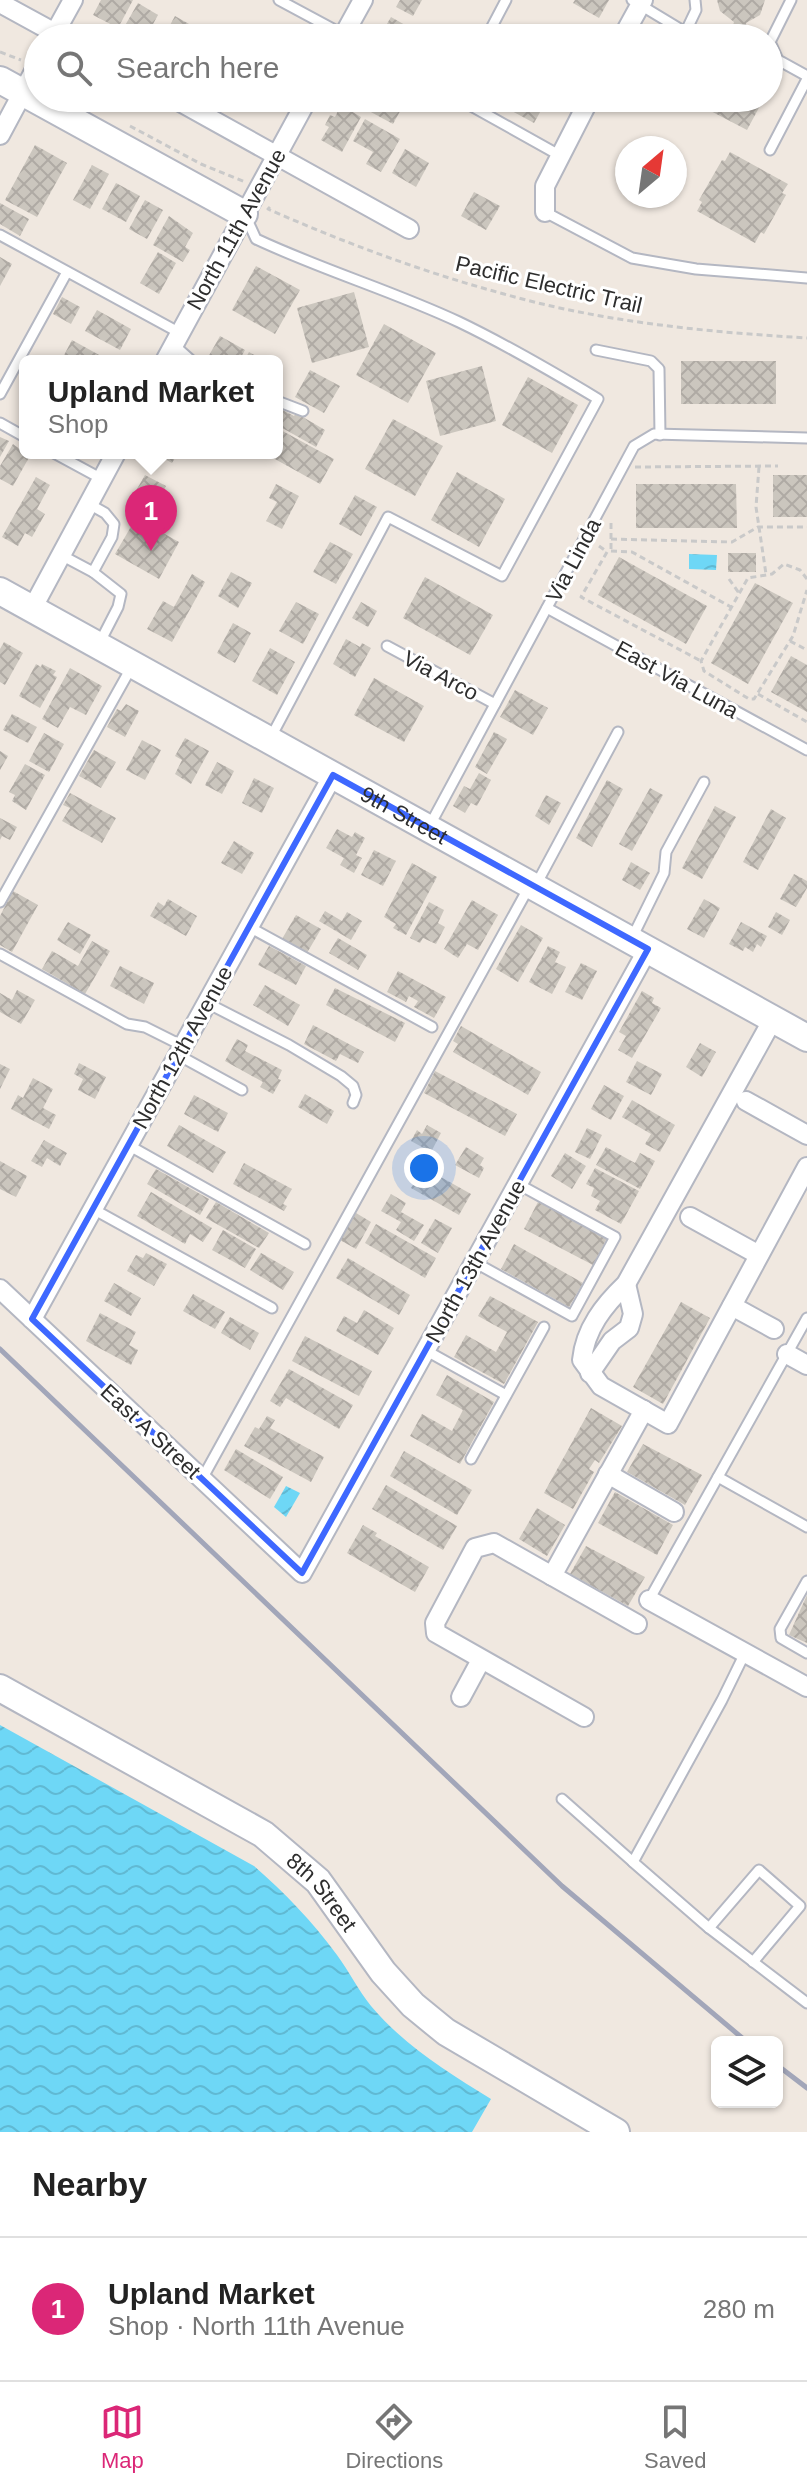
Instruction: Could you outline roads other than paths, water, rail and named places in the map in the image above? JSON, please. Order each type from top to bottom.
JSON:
[{"type":"street","points":[[62,24],[73,0]]},
{"type":"street","points":[[351,24],[363,0]]},
{"type":"street","points":[[628,24],[638,2]]},
{"type":"street","points":[[0,3],[36,24]]},
{"type":"street","points":[[0,135],[11,86]]},
{"type":"street","points":[[58,112],[244,214]]},
{"type":"street","points":[[199,112],[409,229]]},
{"type":"street","name":"North 11th Avenue","points":[[173,347],[300,112]]},
{"type":"street","points":[[545,212],[545,186],[582,112]]},
{"type":"street","points":[[32,609],[113,459]]},
{"type":"street","name":"9th Street","points":[[0,591],[807,1038]]},
{"type":"street","name":"North 12th Avenue","points":[[32,1319],[333,775]]},
{"type":"street","name":"North 13th Avenue","points":[[302,1573],[518,1184],[640,944]]},
{"type":"street","points":[[773,1019],[626,1284],[608,1301],[584,1341],[582,1360],[601,1386],[668,1424],[807,1167]]},
{"type":"street","points":[[746,1101],[807,1135]]},
{"type":"street","points":[[690,1217],[759,1255]]},
{"type":"street","points":[[590,1373],[612,1341],[629,1328],[633,1314],[626,1284]]},
{"type":"street","name":"East A Street","points":[[0,1289],[302,1573]]},
{"type":"street","points":[[732,1306],[774,1329]]},
{"type":"street","points":[[594,1324],[612,1341]]},
{"type":"street","points":[[787,1354],[807,1365]]},
{"type":"street","points":[[552,1576],[644,1410]]},
{"type":"street","points":[[608,1474],[674,1512]]},
{"type":"street","points":[[584,1717],[443,1640],[436,1633],[435,1623],[475,1548],[494,1543],[637,1624]]},
{"type":"street","points":[[649,1600],[745,1653],[805,1681]]},
{"type":"street","points":[[461,1697],[481,1660]]},
{"type":"street","name":"8th Street","points":[[0,1688],[263,1834],[318,1881],[383,1972],[413,2005],[446,2032],[616,2132]]},
{"type":"lane","points":[[279,0],[322,24]]},
{"type":"lane","points":[[493,24],[506,0]]},
{"type":"lane","points":[[689,24],[696,10],[695,0]]},
{"type":"lane","points":[[779,24],[791,0]]},
{"type":"lane","points":[[638,2],[674,24]]},
{"type":"lane","points":[[770,150],[807,77],[783,63]]},
{"type":"lane","points":[[482,112],[559,155]]},
{"type":"lane","points":[[545,212],[632,258],[696,269],[807,278]]},
{"type":"lane","points":[[244,214],[256,239],[460,322],[598,399],[502,576],[388,517],[269,740]]},
{"type":"lane","points":[[0,235],[67,272],[173,347]]},
{"type":"lane","points":[[21,355],[67,272]]},
{"type":"lane","points":[[596,350],[651,361],[659,369],[660,435],[807,438]]},
{"type":"lane","points":[[0,394],[19,359]]},
{"type":"lane","points":[[283,403],[303,411]]},
{"type":"lane","points":[[0,423],[19,434]]},
{"type":"lane","name":"Via Linda","points":[[428,828],[634,446],[654,434],[660,435]]},
{"type":"lane","points":[[65,459],[102,479]]},
{"type":"lane","points":[[89,504],[105,513],[114,524],[112,537],[93,572]]},
{"type":"lane","points":[[61,555],[93,572],[121,594],[118,607],[98,646]]},
{"type":"lane","name":"East Via Luna","points":[[547,608],[807,750]]},
{"type":"lane","name":"Via Arco","points":[[387,646],[495,704]]},
{"type":"lane","points":[[0,902],[132,665]]},
{"type":"lane","points":[[202,1479],[618,732]]},
{"type":"lane","points":[[640,944],[664,873],[669,844],[704,782]]},
{"type":"lane","points":[[249,927],[432,1027]]},
{"type":"lane","points":[[0,954],[127,1024],[145,1027],[242,1090]]},
{"type":"lane","points":[[207,1003],[341,1076],[353,1086],[356,1095],[353,1103]]},
{"type":"lane","points":[[128,1145],[305,1244]]},
{"type":"lane","points":[[474,1262],[572,1316],[615,1237],[518,1184]]},
{"type":"lane","points":[[93,1209],[272,1308]]},
{"type":"lane","points":[[649,1600],[807,1318]]},
{"type":"lane","points":[[471,1459],[544,1327]]},
{"type":"lane","points":[[425,1350],[506,1395]]},
{"type":"lane","points":[[718,1477],[807,1527]]},
{"type":"lane","points":[[807,1581],[780,1629],[781,1638],[807,1653]]},
{"type":"lane","points":[[633,1862],[745,1653]]},
{"type":"lane","points":[[562,1799],[709,1928],[807,2003]]},
{"type":"lane","points":[[709,1928],[759,1870],[800,1906],[753,1962]]},
{"type":"water","points":[[689,554],[717,555],[716,570],[689,569]]},
{"type":"water","points":[[286,1486],[300,1493],[286,1517],[274,1507]]},
{"type":"water","points":[[0,1725],[254,1866],[318,1931],[384,2021],[427,2057],[491,2099],[472,2132],[0,2132]]},
{"type":"railway","points":[[0,1349],[562,1886],[740,2036]]},
{"type":"railway","points":[[783,2070],[807,2088]]},
{"type":"place","name":"Upland Market","points":[[151,551]]}]
